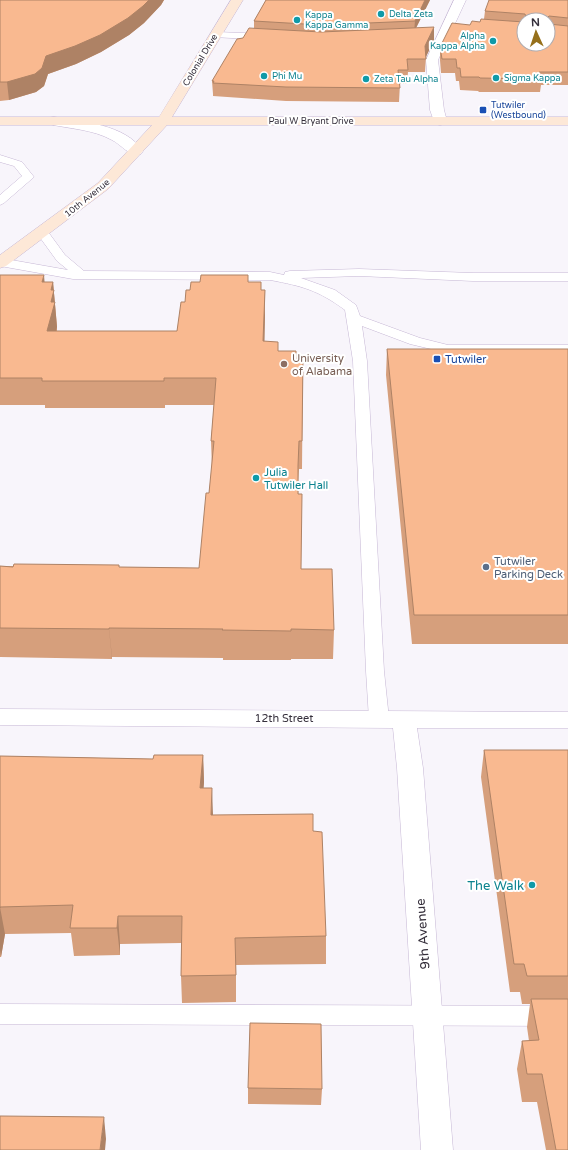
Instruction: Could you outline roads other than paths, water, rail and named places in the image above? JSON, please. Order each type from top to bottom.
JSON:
[{"type":"main road","name":"Colonial Drive","points":[[163,121],[237,0]]},
{"type":"main road","name":"Paul W Bryant Drive","points":[[0,121],[568,121]]},
{"type":"main road","name":"10th Avenue","points":[[0,262],[103,186],[163,121]]},
{"type":"street","points":[[440,121],[437,110],[432,60],[460,0]]},
{"type":"street","name":"Paul W Bryant Drive","points":[[54,121],[90,126],[113,134],[128,142],[136,150]]},
{"type":"street","name":"12th Street","points":[[0,716],[568,720]]},
{"type":"street","name":"9th Avenue","points":[[392,719],[410,768],[437,1150]]},
{"type":"lane","points":[[216,35],[275,38]]},
{"type":"lane","points":[[0,158],[18,164],[28,177],[0,201]]},
{"type":"lane","points":[[42,232],[61,258],[81,275]]},
{"type":"lane","points":[[0,262],[27,268],[81,275],[270,276],[320,272],[408,273],[473,277],[568,277]]},
{"type":"lane","points":[[270,276],[302,282],[330,293],[351,308],[354,318],[360,361],[375,671],[392,719]]},
{"type":"lane","points":[[354,318],[415,341],[448,348],[568,349]]},
{"type":"lane","points":[[0,1014],[568,1016]]},
{"type":"place","name":"Delta Zeta","points":[[381,14]]},
{"type":"place","name":"Kappa Kappa Gamma","points":[[297,20]]},
{"type":"place","name":"Alpha Kappa Alpha","points":[[493,41]]},
{"type":"place","name":"Phi Mu","points":[[264,76]]},
{"type":"place","name":"Sigma Kappa","points":[[496,78]]},
{"type":"place","name":"Zeta Tau Alpha","points":[[366,79]]},
{"type":"place","name":"Tutwiler (Westbound)","points":[[483,110]]},
{"type":"place","name":"Tutwiler","points":[[437,359]]},
{"type":"place","name":"University of Alabama","points":[[284,364]]},
{"type":"place","name":"Julia Tutwiler Hall","points":[[256,478]]},
{"type":"place","name":"Tutwiler Parking Deck","points":[[486,567]]},
{"type":"place","name":"The Walk","points":[[532,885]]}]
